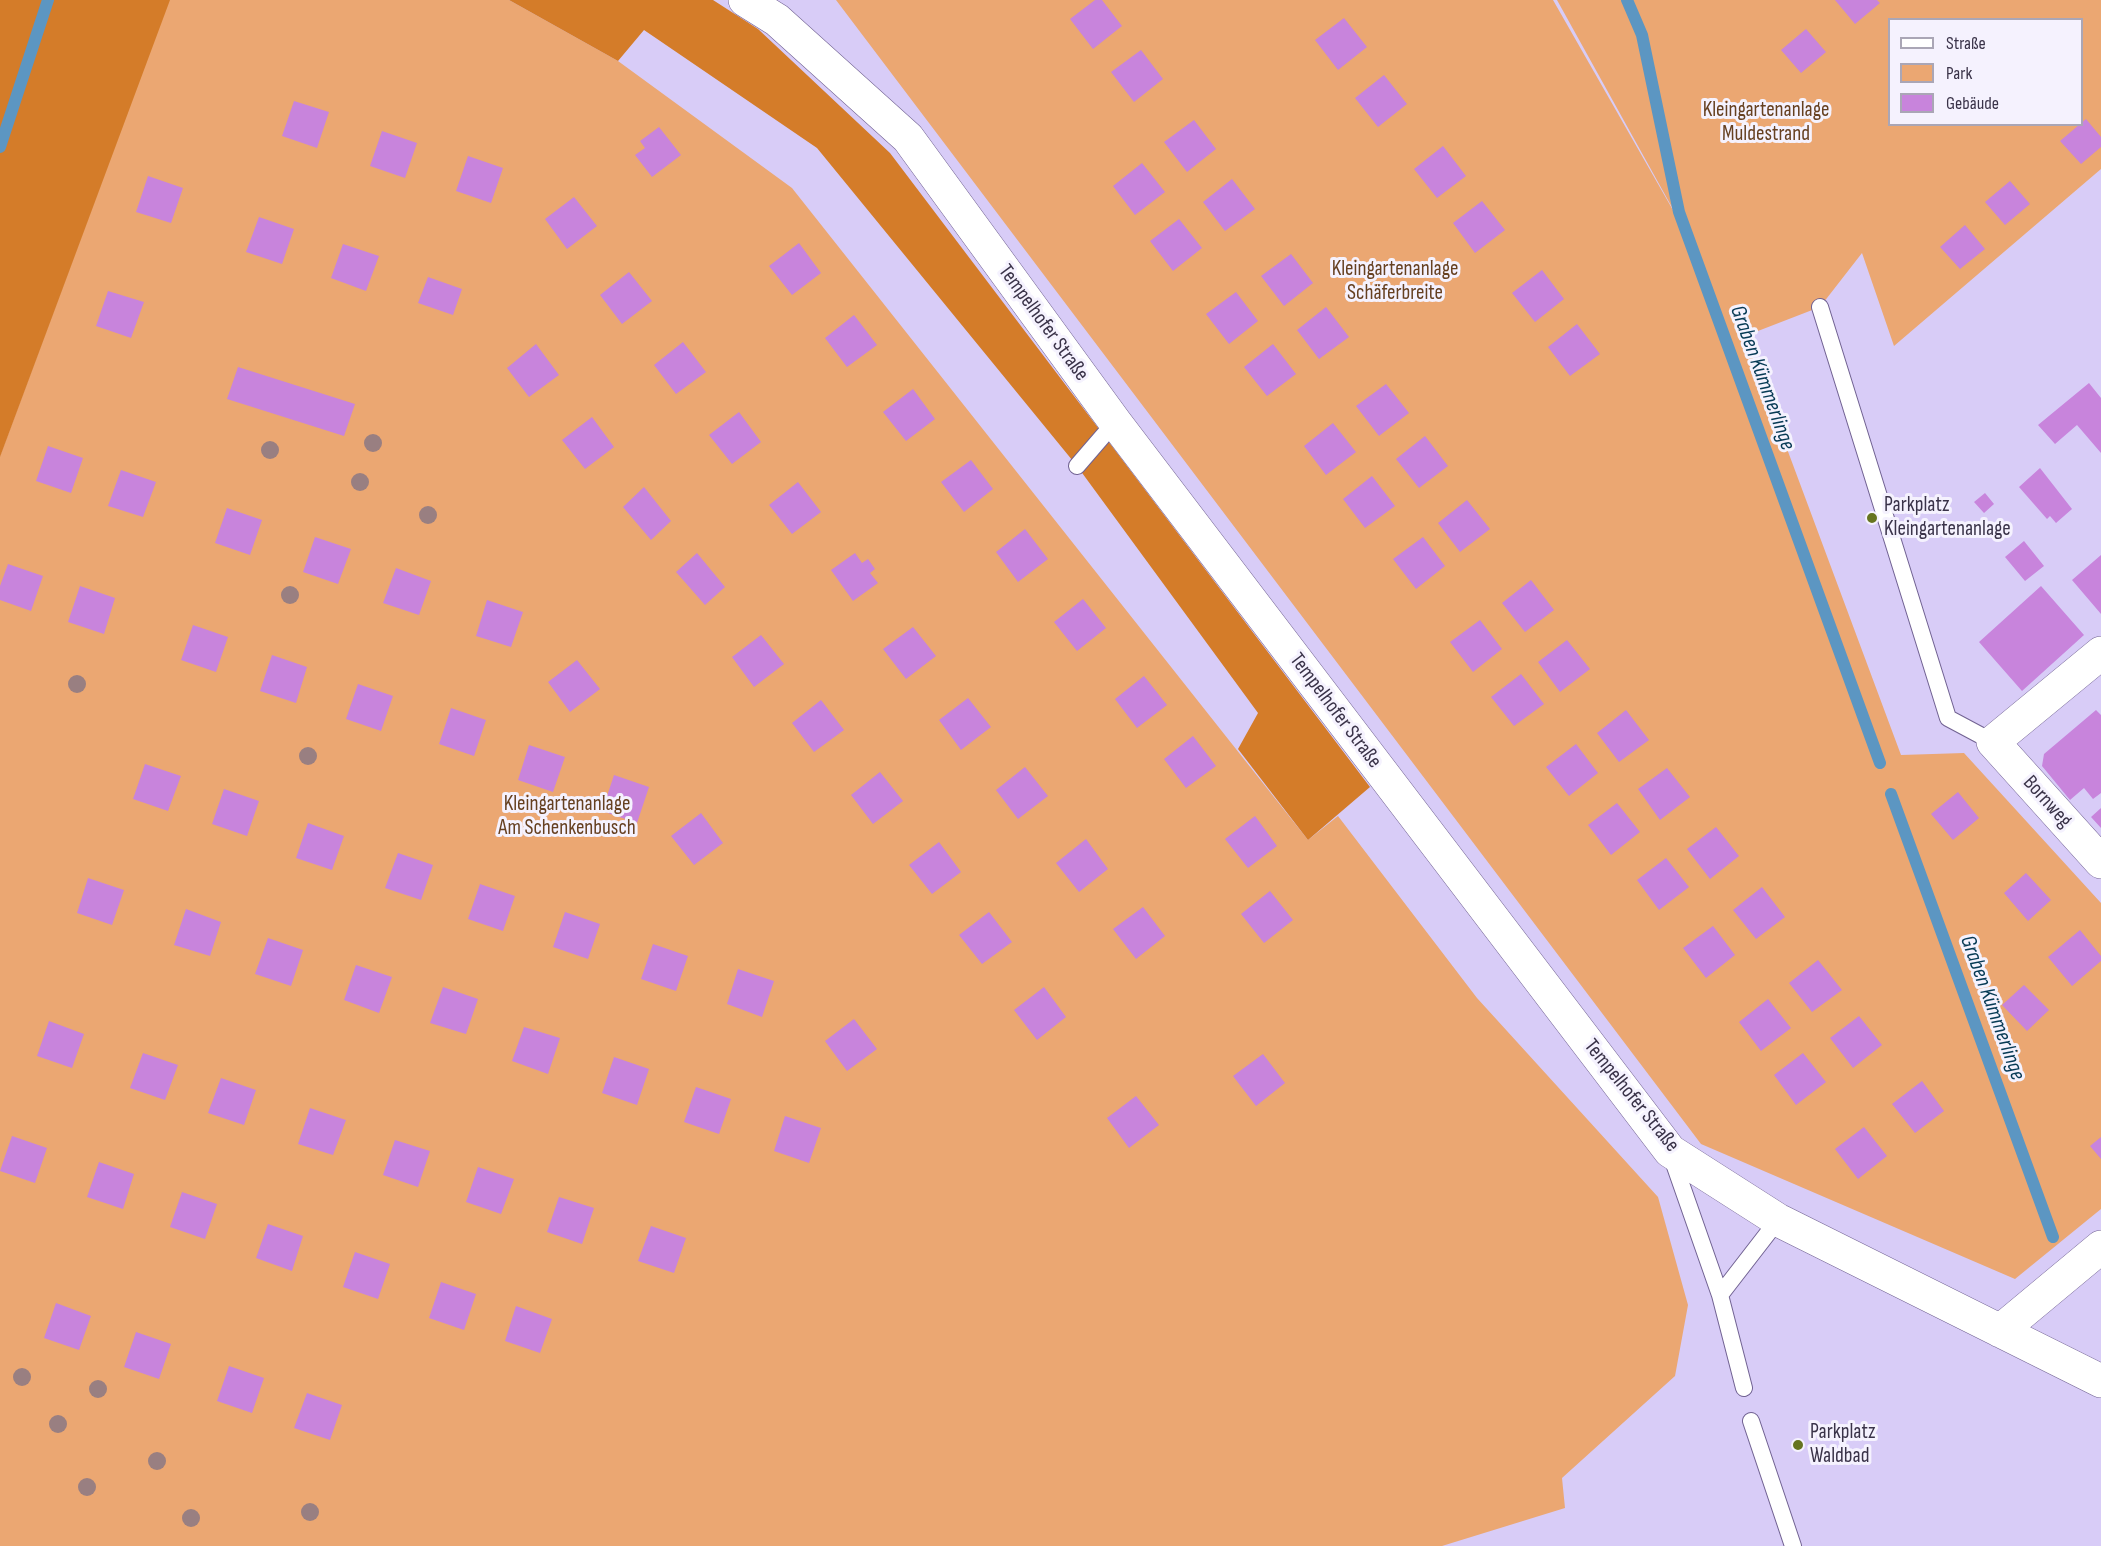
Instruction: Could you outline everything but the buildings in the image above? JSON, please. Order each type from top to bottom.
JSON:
[{"type":"street","name":"Tempelhofer Straße","points":[[745,0],[777,21],[908,138],[1115,422],[1670,1151],[1778,1220],[2101,1380]]},
{"type":"street","points":[[1993,742],[2101,653]]},
{"type":"street","name":"Bornweg","points":[[1993,742],[2101,862]]},
{"type":"street","points":[[2000,1331],[2101,1247]]},
{"type":"lane","points":[[1820,307],[1948,718],[1993,742]]},
{"type":"lane","points":[[1077,466],[1115,422]]},
{"type":"lane","points":[[1670,1151],[1720,1295],[1744,1388]]},
{"type":"lane","points":[[1720,1295],[1778,1220]]},
{"type":"lane","points":[[1751,1421],[1793,1546]]},
{"type":"green space","name":"Kleingartenanlage Am Schenkenbusch","points":[[169,0],[509,0],[618,61],[792,188],[1308,840],[1338,816],[1477,998],[1658,1197],[1688,1305],[1675,1376],[1562,1478],[1565,1508],[1442,1546],[0,1546],[0,456]]},
{"type":"green space","name":"Kleingartenanlage Schäferbreite","points":[[836,0],[1553,0],[1694,247],[1557,0],[2101,0],[2101,169],[1894,346],[1862,253],[1820,307],[1745,336],[1901,755],[1964,753],[2101,903],[2101,1209],[2015,1279],[1701,1144]]},
{"type":"shaded area","points":[[0,0],[170,0],[0,457]]},
{"type":"shaded area","points":[[509,0],[713,0],[758,29],[890,153],[1370,787],[1308,840],[1238,749],[1258,713],[1077,466],[817,148],[644,30],[618,61]]},
{"type":"waterway","points":[[0,147],[48,0]]},
{"type":"waterway","name":"Graben Kümmerlinge","points":[[1627,0],[1642,35],[1679,212],[1880,763]]},
{"type":"waterway","name":"Graben Kümmerlinge","points":[[1891,794],[2053,1237]]},
{"type":"place","name":"Parkplatz Kleingartenanlage","points":[[1872,518]]},
{"type":"place","name":"Parkplatz Waldbad","points":[[1798,1445]]},
{"type":"park label","name":"Kleingartenanlage Muldestrand","points":[[1766,123]]}]
